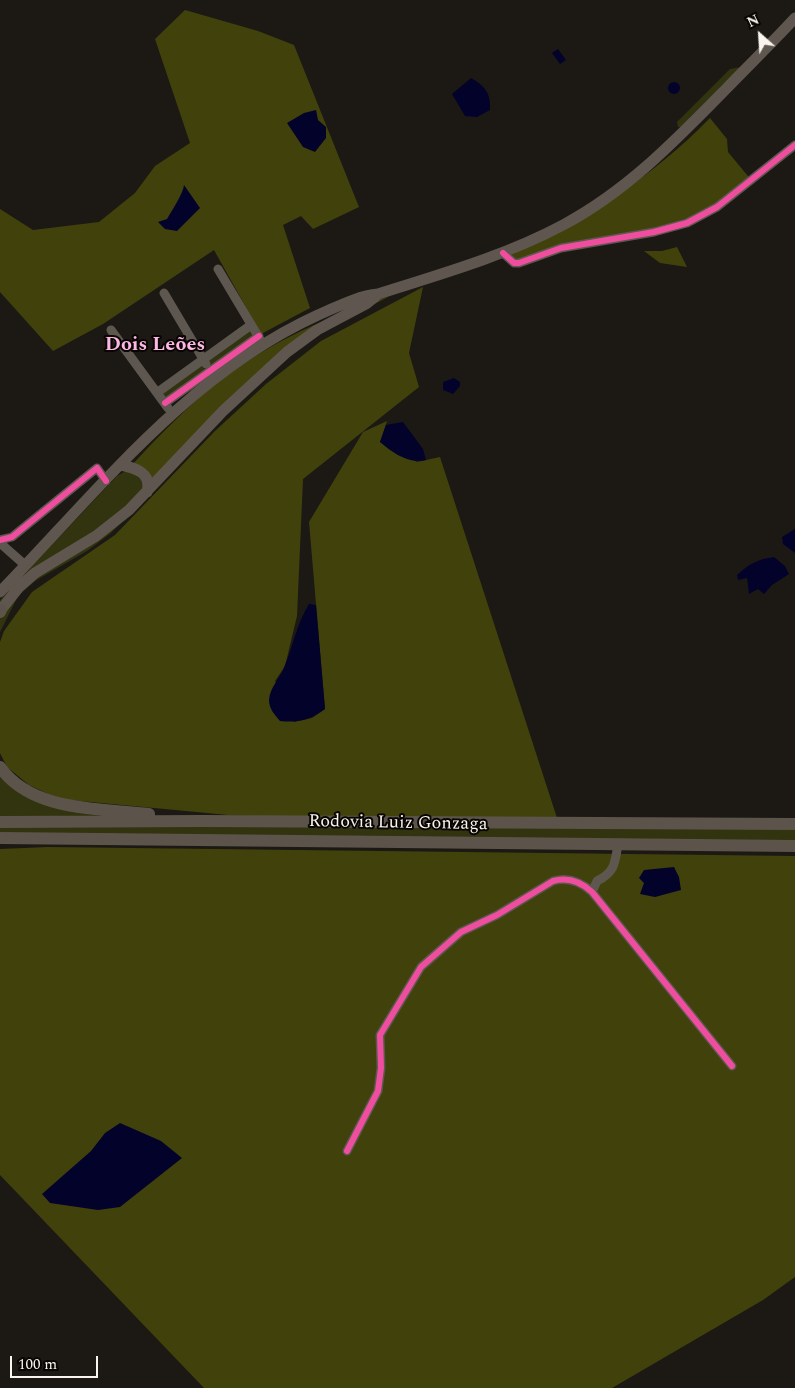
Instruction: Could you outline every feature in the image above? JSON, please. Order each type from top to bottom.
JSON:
[{"type":"highway","points":[[0,767],[10,779],[32,795],[57,803],[201,821]]},
{"type":"highway","name":"Rodovia Luiz Gonzaga","points":[[0,822],[201,821],[795,824]]},
{"type":"highway","name":"Rodovia Luiz Gonzaga","points":[[0,838],[795,846]]},
{"type":"main road","points":[[0,592],[121,464],[214,373],[261,339],[363,296],[378,294],[503,253],[564,224],[600,203],[639,175],[669,148],[795,18]]},
{"type":"main road","points":[[0,611],[19,587],[35,573],[96,536],[147,492],[224,410],[263,373],[317,330],[366,304],[378,294]]},
{"type":"main road","points":[[121,464],[136,468],[144,473],[148,481],[147,492]]},
{"type":"street","points":[[503,253],[514,263],[519,263],[561,248],[654,232],[687,223],[724,203],[795,145]]},
{"type":"street","points":[[218,269],[261,339]]},
{"type":"street","points":[[164,293],[203,359],[214,373],[165,403]]},
{"type":"street","points":[[158,392],[251,325]]},
{"type":"street","points":[[111,330],[158,392],[171,415]]},
{"type":"street","points":[[25,565],[0,542],[12,537],[97,468],[106,481]]},
{"type":"street","points":[[592,892],[597,881],[609,876],[615,863],[618,844]]},
{"type":"street","points":[[348,1150],[378,1091],[381,1068],[380,1035],[424,964],[461,932],[497,915],[553,881],[573,881],[592,892],[732,1066]]},
{"type":"shaded area","points":[[185,10],[258,31],[294,45],[359,207],[313,229],[301,216],[283,225],[310,308],[261,334],[214,250],[103,324],[53,351],[0,292],[0,209],[33,230],[99,222],[135,193],[155,166],[190,143],[155,39]]},
{"type":"shaded area","points":[[741,67],[682,127],[678,127],[677,122],[730,69]]},
{"type":"shaded area","points":[[710,118],[727,139],[728,152],[752,181],[687,223],[602,240],[527,261],[507,257],[562,229],[614,197],[664,160]]},
{"type":"shaded area","points":[[677,247],[687,267],[660,263],[644,251],[662,251]]},
{"type":"shaded area","points":[[423,287],[409,353],[419,387],[303,479],[297,616],[285,666],[275,681],[294,722],[312,718],[325,709],[309,522],[363,432],[387,421],[380,442],[417,462],[440,457],[557,818],[228,815],[59,799],[29,785],[7,767],[0,753],[0,642],[4,631],[32,592],[115,535],[215,431],[266,384],[321,341]]},
{"type":"shaded area","points":[[390,296],[311,337],[150,481],[131,466],[185,411],[239,367],[301,331],[345,312]]},
{"type":"shaded area","points":[[250,329],[255,336],[213,366],[210,364],[208,359]]},
{"type":"shaded area","points":[[203,365],[205,371],[166,399],[163,395],[164,393]]},
{"type":"shaded area","points":[[129,469],[137,469],[150,494],[111,533],[87,551],[35,581],[18,596],[0,632],[0,600],[117,476]]},
{"type":"shaded area","points":[[0,769],[13,784],[130,817],[795,827],[795,844],[0,838]]},
{"type":"shaded area","points":[[48,847],[795,856],[795,1277],[763,1300],[612,1388],[204,1388],[0,1175],[0,849]]},
{"type":"water","points":[[558,49],[566,60],[560,64],[552,53]]},
{"type":"water","points":[[471,78],[483,87],[489,99],[490,110],[477,117],[465,116],[452,94]]},
{"type":"water","points":[[672,82],[676,82],[680,88],[676,94],[672,94],[668,90],[668,86]]},
{"type":"water","points":[[316,110],[318,120],[326,127],[326,138],[315,152],[303,147],[287,123],[304,113]]},
{"type":"water","points":[[184,185],[200,208],[177,231],[165,229],[158,222],[167,219],[180,197]]},
{"type":"water","points":[[454,378],[460,382],[460,386],[453,394],[443,390],[443,382]]},
{"type":"water","points":[[403,422],[423,449],[426,460],[407,459],[396,454],[380,442],[386,425]]},
{"type":"water","points":[[795,529],[795,553],[783,544],[782,537]]},
{"type":"water","points":[[774,557],[785,566],[789,574],[772,585],[764,594],[758,589],[749,594],[747,578],[738,580],[737,575],[754,563]]},
{"type":"water","points":[[309,604],[316,605],[325,709],[304,720],[293,722],[280,721],[270,706],[270,695],[283,670],[301,619]]},
{"type":"water","points":[[674,867],[679,877],[681,890],[655,897],[640,894],[644,883],[639,878],[644,870]]},
{"type":"water","points":[[120,1123],[161,1141],[182,1158],[120,1207],[98,1210],[50,1203],[42,1194],[91,1151],[105,1133]]},
{"type":"cycle path","points":[[503,253],[514,263],[519,263],[561,248],[654,232],[687,223],[717,207],[795,145]]},
{"type":"cycle path","points":[[165,403],[259,336]]},
{"type":"cycle path","points":[[0,540],[12,537],[97,468],[106,481]]},
{"type":"cycle path","points":[[347,1151],[378,1091],[381,1068],[380,1035],[421,967],[461,932],[497,915],[553,881],[564,879],[574,881],[592,892],[732,1066]]},
{"type":"district","name":"Dois Leões","points":[[155,346]]}]
